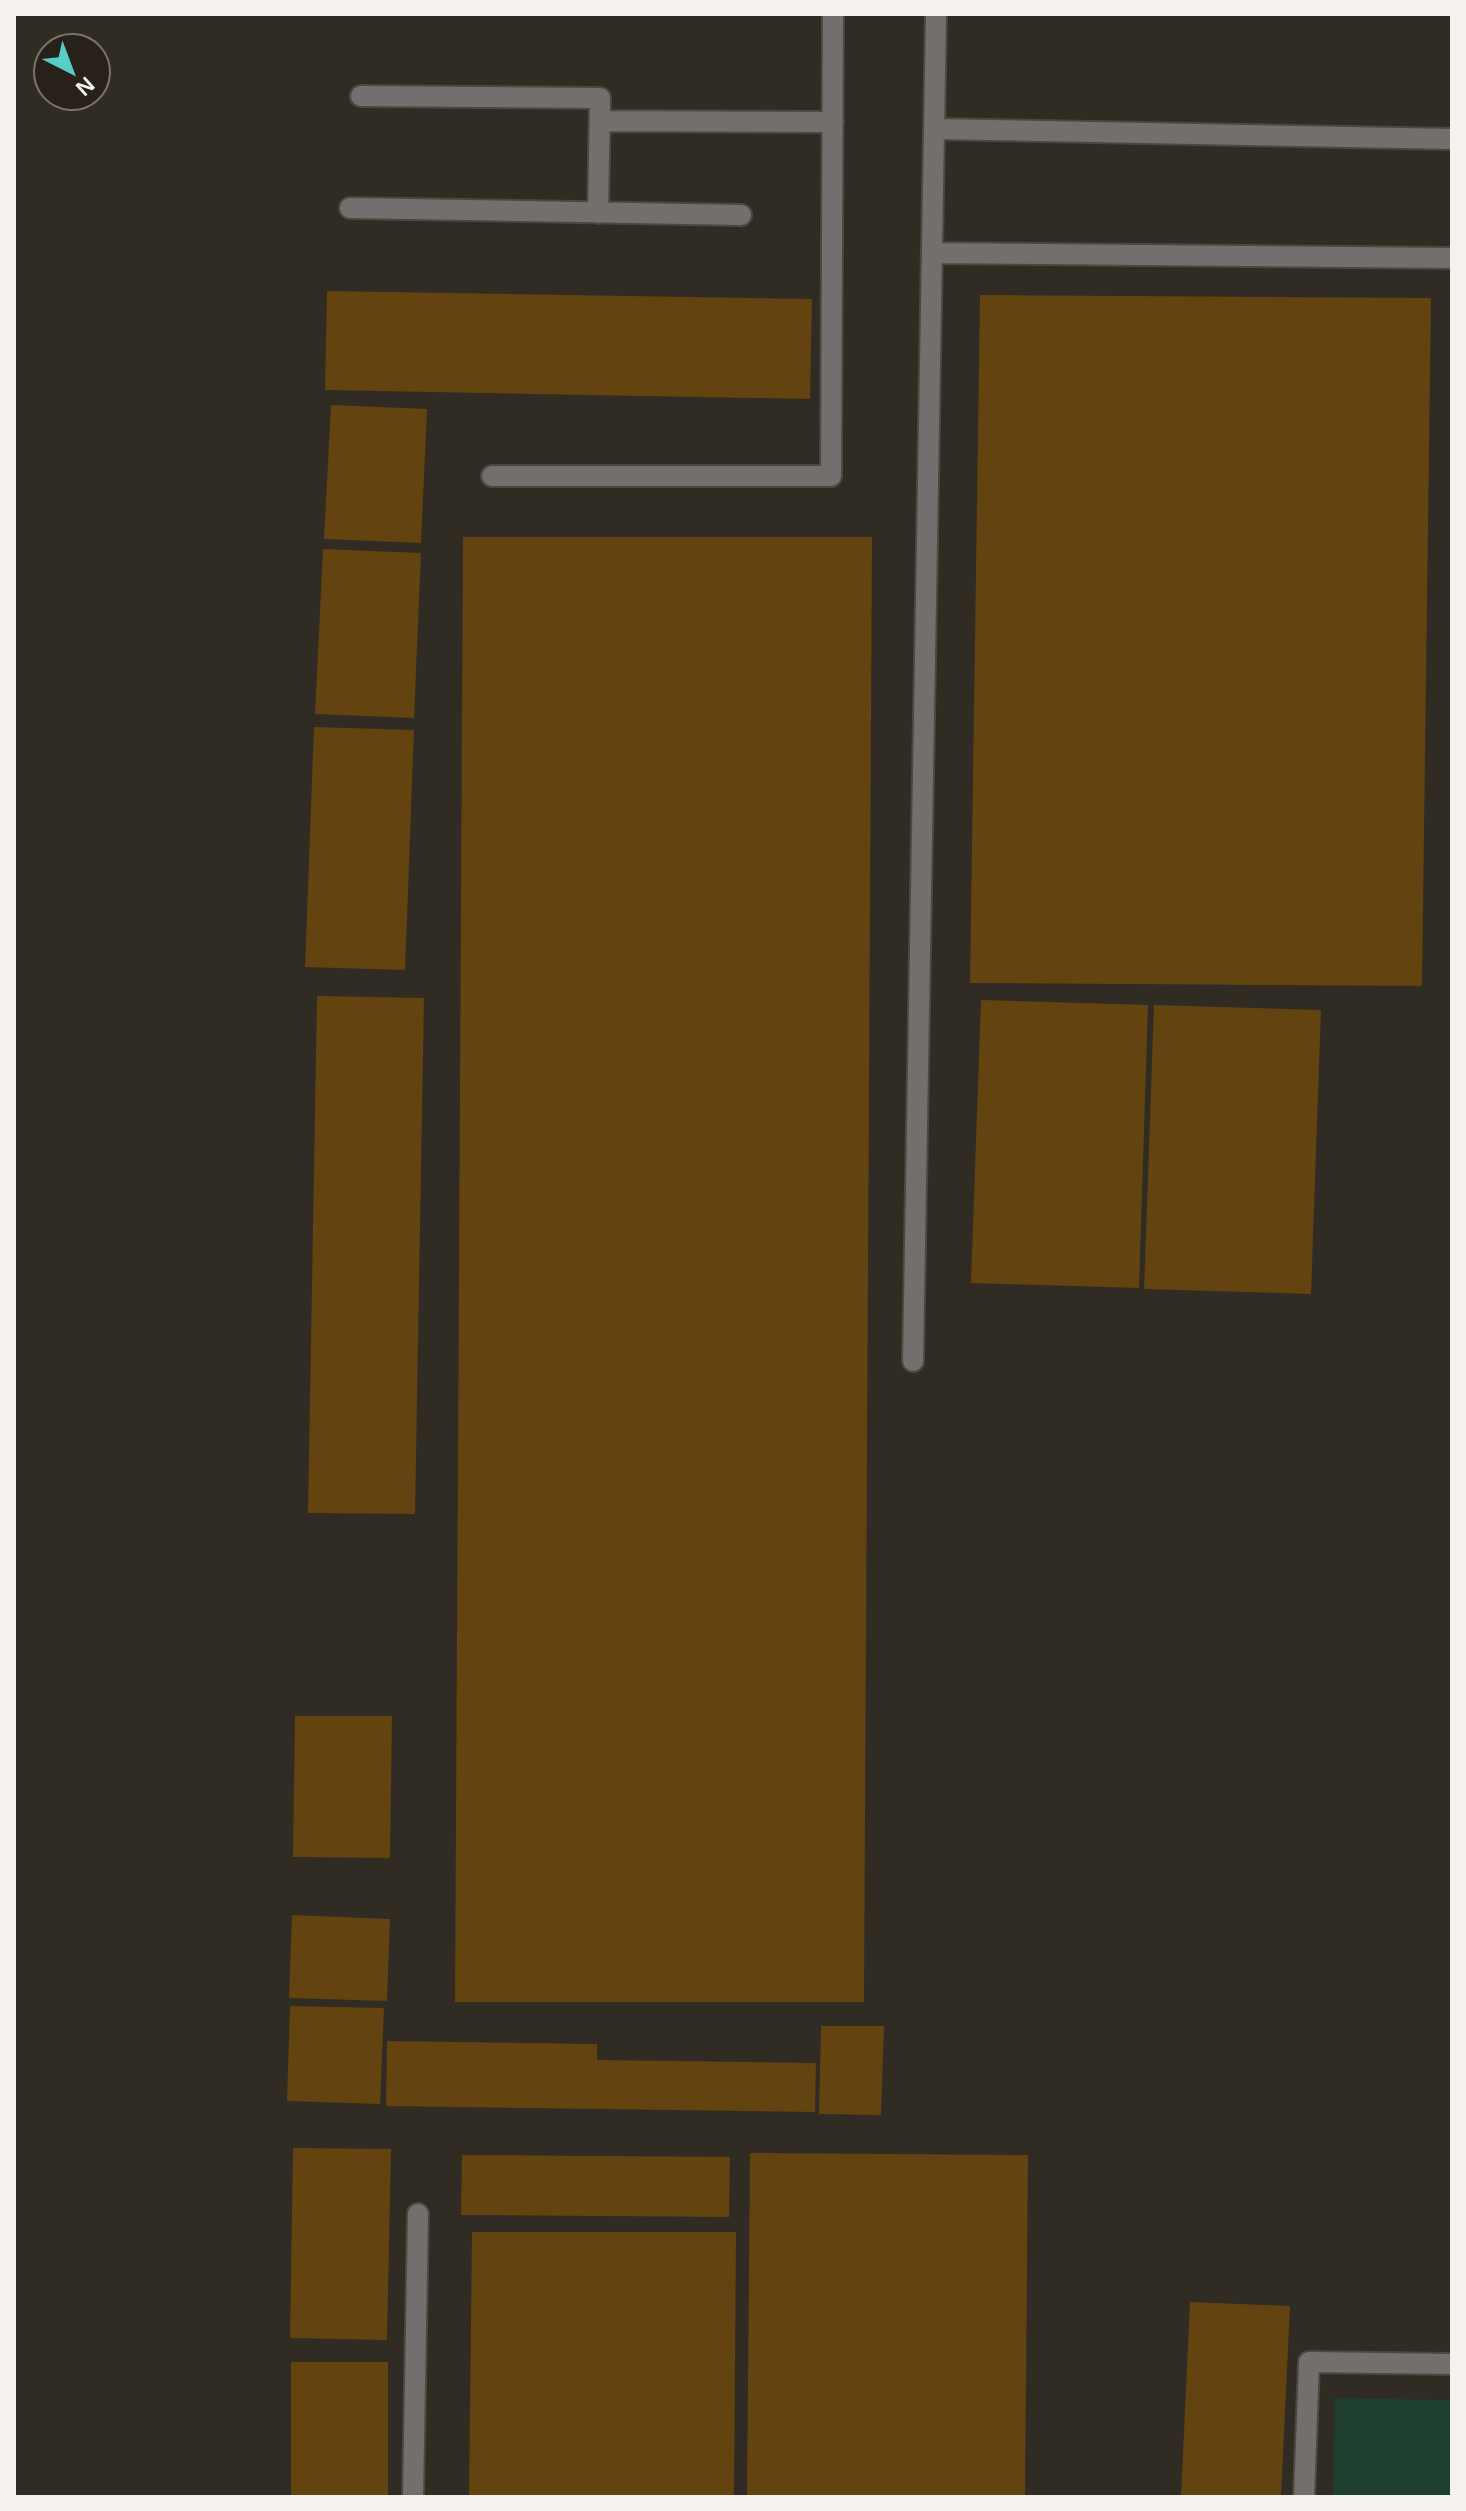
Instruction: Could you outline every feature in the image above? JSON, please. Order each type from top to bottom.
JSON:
[{"type":"lane","points":[[492,476],[831,476],[833,14]]},
{"type":"lane","points":[[913,1361],[936,14]]},
{"type":"lane","points":[[361,96],[600,98],[598,213]]},
{"type":"lane","points":[[600,121],[833,122]]},
{"type":"lane","points":[[935,129],[1452,139]]},
{"type":"lane","points":[[350,208],[741,215]]},
{"type":"lane","points":[[932,253],[1452,258]]},
{"type":"lane","points":[[413,2497],[418,2214]]},
{"type":"lane","points":[[1304,2497],[1309,2362],[1452,2364]]},
{"type":"green space","points":[[1335,2398],[1452,2400],[1452,2497],[1333,2497]]},
{"type":"building","points":[[327,291],[812,299],[810,399],[325,390]]},
{"type":"building","points":[[980,295],[1431,298],[1422,986],[970,983]]},
{"type":"building","points":[[331,405],[427,409],[421,543],[324,539]]},
{"type":"building","points":[[463,537],[872,537],[864,2002],[455,2002]]},
{"type":"building","points":[[323,549],[421,553],[414,718],[315,714]]},
{"type":"building","points":[[314,727],[414,730],[405,970],[305,967]]},
{"type":"building","points":[[317,996],[424,998],[415,1514],[308,1513]]},
{"type":"building","points":[[981,1000],[1148,1005],[1139,1288],[971,1283]]},
{"type":"building","points":[[1154,1005],[1321,1010],[1311,1294],[1144,1289]]},
{"type":"building","points":[[295,1716],[392,1716],[390,1858],[293,1857]]},
{"type":"building","points":[[292,1915],[390,1919],[387,2001],[289,1998]]},
{"type":"building","points":[[290,2006],[384,2008],[380,2104],[287,2101]]},
{"type":"building","points":[[821,2026],[884,2026],[881,2115],[819,2114]]},
{"type":"building","points":[[387,2041],[597,2044],[597,2060],[816,2063],[815,2112],[386,2106]]},
{"type":"building","points":[[293,2148],[391,2149],[387,2340],[290,2338]]},
{"type":"building","points":[[750,2153],[1028,2155],[1025,2497],[747,2497]]},
{"type":"building","points":[[462,2155],[730,2157],[729,2217],[461,2215]]},
{"type":"building","points":[[472,2232],[736,2232],[734,2497],[469,2497]]},
{"type":"building","points":[[1190,2302],[1290,2306],[1281,2497],[1181,2497]]},
{"type":"building","points":[[291,2362],[388,2362],[388,2497],[291,2497]]}]
